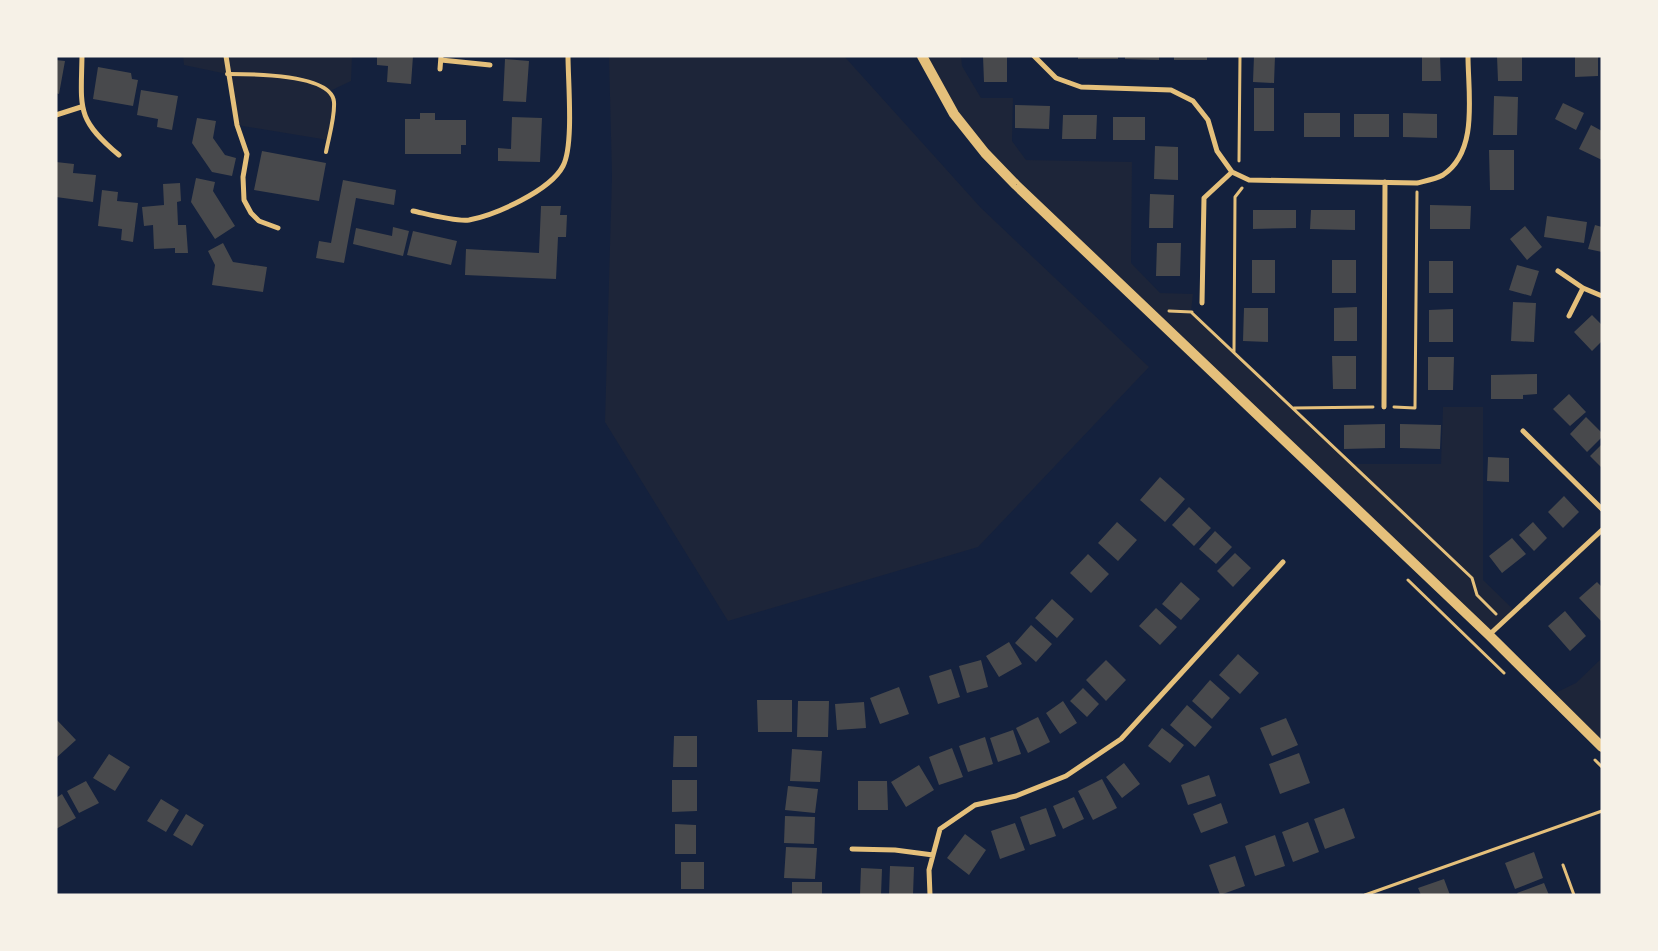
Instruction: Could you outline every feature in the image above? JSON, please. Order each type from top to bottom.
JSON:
[{"type":"main road","points":[[922,56],[954,114],[985,153],[1016,185],[1489,636],[1602,748]]},
{"type":"street","points":[[82,56],[81,107],[89,125],[100,140],[119,155]]},
{"type":"street","points":[[226,56],[227,74],[237,124],[247,154],[243,177],[244,200],[251,213],[259,221],[278,228]]},
{"type":"street","points":[[413,211],[468,220],[521,202],[553,178],[563,166],[568,149],[568,56]]},
{"type":"street","points":[[1034,56],[1056,78],[1080,87],[1171,90],[1193,101],[1208,120],[1217,151],[1232,172],[1249,180],[1417,183],[1442,176],[1460,158],[1469,129],[1468,56]]},
{"type":"street","points":[[440,69],[441,58],[490,65]]},
{"type":"street","points":[[56,115],[81,107]]},
{"type":"street","points":[[1202,304],[1204,198],[1232,172]]},
{"type":"street","points":[[1384,407],[1385,182]]},
{"type":"street","points":[[1558,271],[1583,288],[1602,296]]},
{"type":"street","points":[[1570,316],[1583,288]]},
{"type":"street","points":[[1524,431],[1602,509]]},
{"type":"street","points":[[1489,636],[1602,530]]},
{"type":"street","points":[[930,895],[929,870],[940,829],[975,805],[1016,796],[1066,776],[1121,739],[1283,562]]},
{"type":"street","points":[[852,848],[895,850],[933,855]]},
{"type":"lane","points":[[227,74],[270,75],[319,84],[330,91],[334,101],[326,152]]},
{"type":"path","points":[[1232,172],[1239,162],[1240,56]]},
{"type":"path","points":[[1234,353],[1235,197],[1249,180]]},
{"type":"path","points":[[1293,408],[1415,408],[1417,183]]},
{"type":"path","points":[[1147,311],[1191,312],[1202,304]]},
{"type":"path","points":[[1191,312],[1472,578],[1477,595],[1504,622]]},
{"type":"path","points":[[1365,895],[1602,811]]},
{"type":"path","points":[[1563,864],[1574,895]]},
{"type":"shaded area","points":[[183,56],[352,56],[351,81],[330,91],[334,101],[328,140],[237,125],[227,74],[184,65]]},
{"type":"shaded area","points":[[609,56],[844,56],[981,208],[1149,367],[978,547],[728,621],[605,422],[612,176]]},
{"type":"shaded area","points":[[922,56],[961,56],[962,66],[981,98],[1013,98],[1012,141],[1026,160],[1132,162],[1131,263],[1160,293],[1193,294],[1191,312],[1353,464],[1441,464],[1443,407],[1483,407],[1483,580],[1515,611],[1489,635],[985,153]]},
{"type":"shaded area","points":[[1602,658],[1602,747],[1551,695],[1576,683]]},
{"type":"building","points":[[377,56],[413,56],[411,84],[387,82],[388,66],[377,65]]},
{"type":"building","points":[[983,56],[1007,56],[1007,82],[984,82]]},
{"type":"building","points":[[1078,56],[1118,56],[1118,59],[1078,59]]},
{"type":"building","points":[[1125,56],[1159,56],[1159,60],[1125,59]]},
{"type":"building","points":[[1174,56],[1207,56],[1207,60],[1174,60]]},
{"type":"building","points":[[1254,56],[1275,56],[1274,83],[1253,82]]},
{"type":"building","points":[[1422,56],[1440,56],[1441,81],[1422,81]]},
{"type":"building","points":[[1497,56],[1522,56],[1522,81],[1498,81]]},
{"type":"building","points":[[1575,56],[1598,56],[1598,76],[1575,77]]},
{"type":"building","points":[[505,59],[529,61],[526,102],[503,101]]},
{"type":"building","points":[[56,60],[65,61],[59,94],[56,93]]},
{"type":"building","points":[[98,67],[131,73],[132,79],[138,80],[133,106],[93,99]]},
{"type":"building","points":[[1254,88],[1274,88],[1274,131],[1254,131]]},
{"type":"building","points":[[141,90],[178,96],[172,130],[157,127],[158,119],[137,115]]},
{"type":"building","points":[[1494,96],[1518,97],[1517,135],[1493,135]]},
{"type":"building","points":[[1563,103],[1584,113],[1576,130],[1555,119]]},
{"type":"building","points":[[1015,105],[1050,106],[1049,129],[1015,128]]},
{"type":"building","points":[[420,113],[435,113],[435,120],[466,120],[466,145],[461,145],[461,154],[405,154],[405,119],[420,119]]},
{"type":"building","points":[[1304,113],[1340,113],[1340,137],[1304,137]]},
{"type":"building","points":[[1403,113],[1437,114],[1437,138],[1403,137]]},
{"type":"building","points":[[1354,114],[1389,114],[1389,137],[1354,137]]},
{"type":"building","points":[[1063,115],[1097,115],[1096,139],[1062,139]]},
{"type":"building","points":[[512,117],[542,118],[540,162],[498,161],[498,148],[511,149]]},
{"type":"building","points":[[1113,117],[1145,117],[1145,140],[1113,140]]},
{"type":"building","points":[[197,118],[216,121],[213,138],[225,155],[236,158],[232,176],[212,172],[192,143]]},
{"type":"building","points":[[1591,125],[1602,131],[1602,160],[1579,149]]},
{"type":"building","points":[[1155,146],[1178,147],[1178,180],[1154,179]]},
{"type":"building","points":[[1489,150],[1514,150],[1514,190],[1490,190]]},
{"type":"building","points":[[262,151],[326,163],[319,201],[254,190]]},
{"type":"building","points":[[56,162],[74,164],[73,173],[96,175],[93,202],[56,197]]},
{"type":"building","points":[[196,178],[215,182],[213,191],[235,226],[215,239],[191,202]]},
{"type":"building","points":[[343,180],[396,190],[394,205],[356,198],[344,263],[316,258],[319,241],[331,243]]},
{"type":"building","points":[[180,183],[181,201],[177,202],[178,225],[186,225],[188,253],[175,253],[175,248],[154,249],[153,225],[144,226],[142,207],[164,205],[163,184]]},
{"type":"building","points":[[102,190],[118,192],[117,201],[138,203],[133,242],[121,240],[122,229],[98,226]]},
{"type":"building","points":[[1150,194],[1174,195],[1173,228],[1149,228]]},
{"type":"building","points":[[1430,205],[1471,206],[1470,229],[1430,229]]},
{"type":"building","points":[[541,206],[561,206],[560,215],[567,215],[566,237],[558,237],[556,279],[465,275],[466,249],[539,253]]},
{"type":"building","points":[[1253,210],[1296,210],[1296,228],[1253,229]]},
{"type":"building","points":[[1311,210],[1355,210],[1355,230],[1310,229]]},
{"type":"building","points":[[1547,216],[1587,222],[1584,243],[1544,237]]},
{"type":"building","points":[[1595,225],[1602,227],[1602,252],[1588,249]]},
{"type":"building","points":[[1525,226],[1542,247],[1527,260],[1510,239]]},
{"type":"building","points":[[393,227],[409,231],[403,256],[353,244],[356,228],[392,236]]},
{"type":"building","points":[[413,231],[457,241],[451,265],[407,255]]},
{"type":"building","points":[[223,243],[233,262],[267,267],[263,292],[212,285],[215,265],[208,251]]},
{"type":"building","points":[[1157,243],[1181,243],[1180,276],[1156,276]]},
{"type":"building","points":[[1252,260],[1275,260],[1275,293],[1252,293]]},
{"type":"building","points":[[1332,260],[1356,260],[1356,293],[1332,293]]},
{"type":"building","points":[[1429,261],[1453,261],[1453,293],[1429,293]]},
{"type":"building","points":[[1517,265],[1539,271],[1531,296],[1509,290]]},
{"type":"building","points":[[1513,302],[1536,303],[1534,342],[1511,341]]},
{"type":"building","points":[[1357,307],[1357,341],[1334,341],[1334,308]]},
{"type":"building","points":[[1244,308],[1268,308],[1268,342],[1243,341]]},
{"type":"building","points":[[1453,309],[1453,342],[1429,342],[1429,310]]},
{"type":"building","points":[[1592,315],[1602,325],[1602,341],[1592,351],[1574,332]]},
{"type":"building","points":[[1332,356],[1356,356],[1356,389],[1333,389]]},
{"type":"building","points":[[1428,357],[1454,357],[1453,390],[1428,390]]},
{"type":"building","points":[[1537,374],[1537,394],[1523,395],[1523,399],[1491,399],[1491,375]]},
{"type":"building","points":[[1569,394],[1586,412],[1570,426],[1553,409]]},
{"type":"building","points":[[1586,417],[1602,433],[1602,437],[1587,452],[1570,434]]},
{"type":"building","points":[[1385,424],[1385,448],[1344,449],[1344,425]]},
{"type":"building","points":[[1400,424],[1441,425],[1440,449],[1400,448]]},
{"type":"building","points":[[1602,444],[1602,468],[1590,456]]},
{"type":"building","points":[[1488,457],[1509,458],[1509,482],[1487,481]]},
{"type":"building","points":[[1160,477],[1185,499],[1165,522],[1140,500]]},
{"type":"building","points":[[1564,496],[1579,512],[1563,528],[1548,512]]},
{"type":"building","points":[[1189,507],[1211,528],[1194,546],[1172,525]]},
{"type":"building","points":[[1117,522],[1137,540],[1118,561],[1098,543]]},
{"type":"building","points":[[1533,522],[1547,538],[1534,551],[1519,535]]},
{"type":"building","points":[[1215,531],[1232,547],[1216,564],[1199,549]]},
{"type":"building","points":[[1512,538],[1526,554],[1502,573],[1489,556]]},
{"type":"building","points":[[1235,553],[1251,568],[1233,587],[1217,571]]},
{"type":"building","points":[[1088,554],[1109,574],[1091,593],[1070,573]]},
{"type":"building","points":[[1181,582],[1200,599],[1181,620],[1162,604]]},
{"type":"building","points":[[1597,582],[1602,587],[1602,622],[1579,598]]},
{"type":"building","points":[[1052,599],[1074,619],[1057,638],[1035,618]]},
{"type":"building","points":[[1156,608],[1177,627],[1160,645],[1139,626]]},
{"type":"building","points":[[1565,611],[1586,636],[1570,651],[1548,626]]},
{"type":"building","points":[[1031,625],[1052,644],[1036,662],[1015,643]]},
{"type":"building","points":[[1009,642],[1022,664],[999,677],[986,656]]},
{"type":"building","points":[[1238,654],[1259,673],[1240,694],[1219,675]]},
{"type":"building","points":[[981,660],[988,687],[967,693],[959,666]]},
{"type":"building","points":[[1106,660],[1126,680],[1106,701],[1086,680]]},
{"type":"building","points":[[951,669],[960,697],[938,704],[929,676]]},
{"type":"building","points":[[1210,680],[1230,698],[1212,719],[1192,701]]},
{"type":"building","points":[[899,687],[909,714],[880,724],[870,698]]},
{"type":"building","points":[[1083,688],[1099,704],[1087,717],[1070,701]]},
{"type":"building","points":[[757,700],[792,700],[792,732],[758,732]]},
{"type":"building","points":[[798,701],[829,701],[828,737],[797,737]]},
{"type":"building","points":[[1063,701],[1077,723],[1060,734],[1046,713]]},
{"type":"building","points":[[864,702],[866,728],[837,730],[835,704]]},
{"type":"building","points":[[1187,705],[1212,727],[1195,747],[1170,725]]},
{"type":"building","points":[[1038,717],[1050,742],[1028,753],[1016,728]]},
{"type":"building","points":[[1286,718],[1298,745],[1272,756],[1260,728]]},
{"type":"building","points":[[56,719],[76,740],[56,758]]},
{"type":"building","points":[[1162,728],[1184,745],[1170,763],[1148,746]]},
{"type":"building","points":[[1013,730],[1021,754],[998,762],[990,738]]},
{"type":"building","points":[[674,736],[697,736],[697,767],[673,767]]},
{"type":"building","points":[[985,737],[993,764],[968,772],[959,746]]},
{"type":"building","points":[[952,748],[963,777],[939,785],[929,757]]},
{"type":"building","points":[[792,749],[822,751],[820,782],[790,781]]},
{"type":"building","points":[[1299,753],[1310,783],[1280,794],[1269,764]]},
{"type":"building","points":[[109,754],[130,767],[115,791],[93,778]]},
{"type":"building","points":[[1124,763],[1140,784],[1122,798],[1106,777]]},
{"type":"building","points":[[919,765],[934,790],[906,807],[891,782]]},
{"type":"building","points":[[1209,775],[1216,796],[1188,805],[1181,785]]},
{"type":"building","points":[[1102,779],[1117,808],[1093,820],[1078,791]]},
{"type":"building","points":[[672,780],[697,780],[697,811],[672,812]]},
{"type":"building","points":[[86,781],[99,803],[79,813],[67,791]]},
{"type":"building","points":[[858,781],[887,781],[888,810],[858,810]]},
{"type":"building","points":[[788,786],[818,789],[815,813],[785,810]]},
{"type":"building","points":[[62,794],[76,818],[56,829],[56,798]]},
{"type":"building","points":[[1074,797],[1084,819],[1063,829],[1053,806]]},
{"type":"building","points":[[161,799],[179,810],[166,832],[147,821]]},
{"type":"building","points":[[1221,803],[1228,823],[1201,833],[1193,814]]},
{"type":"building","points":[[1046,808],[1056,836],[1030,845],[1020,817]]},
{"type":"building","points":[[1344,808],[1355,838],[1325,849],[1314,819]]},
{"type":"building","points":[[186,814],[204,825],[192,846],[173,835]]},
{"type":"building","points":[[785,816],[815,817],[814,844],[784,843]]},
{"type":"building","points":[[1308,822],[1319,852],[1293,862],[1282,832]]},
{"type":"building","points":[[1015,823],[1025,850],[1000,859],[991,831]]},
{"type":"building","points":[[675,824],[696,825],[696,854],[675,854]]},
{"type":"building","points":[[965,834],[986,850],[969,875],[947,858]]},
{"type":"building","points":[[1275,835],[1285,866],[1255,876],[1245,846]]},
{"type":"building","points":[[786,847],[817,848],[815,879],[784,878]]},
{"type":"building","points":[[1534,852],[1543,878],[1515,889],[1505,863]]},
{"type":"building","points":[[1235,856],[1245,886],[1220,895],[1209,865]]},
{"type":"building","points":[[681,862],[704,862],[704,889],[681,889]]},
{"type":"building","points":[[890,866],[914,867],[913,895],[889,895]]},
{"type":"building","points":[[861,868],[882,869],[881,895],[860,895]]},
{"type":"building","points":[[1444,879],[1450,895],[1421,895],[1418,888]]},
{"type":"building","points":[[792,882],[822,882],[822,895],[792,895]]},
{"type":"building","points":[[1544,883],[1549,895],[1518,895],[1517,893]]}]
